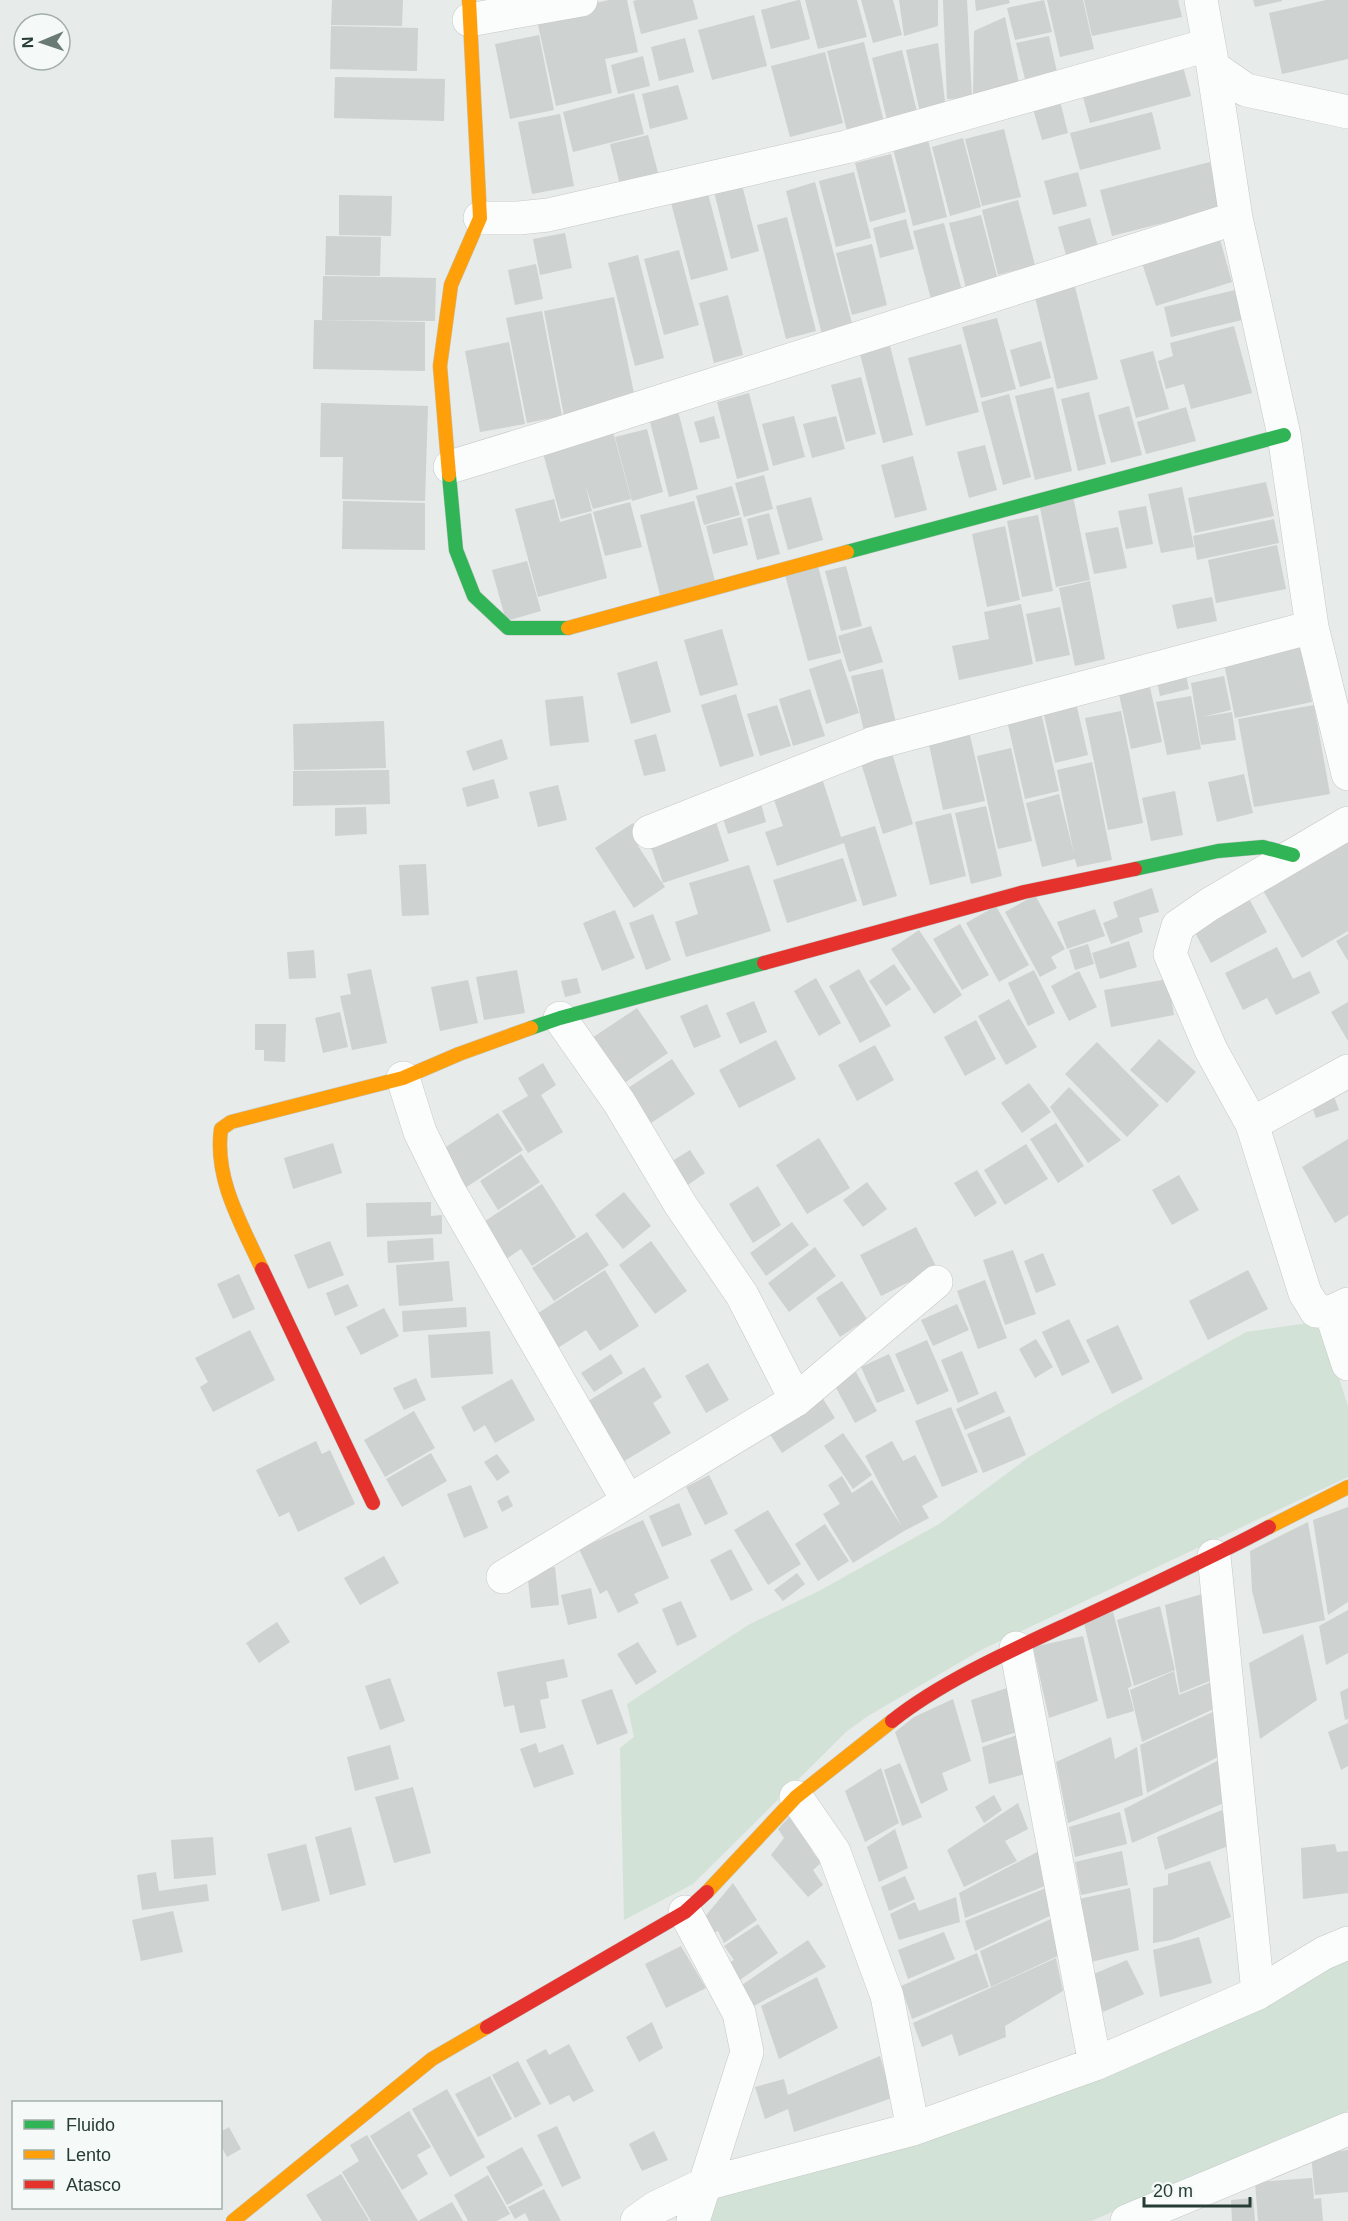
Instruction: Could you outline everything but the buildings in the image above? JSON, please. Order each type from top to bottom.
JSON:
[{"type":"street","points":[[581,0],[469,10],[480,218],[451,285],[441,366],[456,550],[474,596],[508,628],[566,628],[1284,435]]},
{"type":"street","points":[[1201,0],[1236,218],[1284,435],[1312,627],[1348,774]]},
{"type":"street","points":[[480,218],[548,215],[834,149],[1211,56]]},
{"type":"street","points":[[1211,56],[1246,90],[1348,112]]},
{"type":"street","points":[[450,467],[1236,218]]},
{"type":"street","points":[[649,832],[871,744],[1312,627]]},
{"type":"street","points":[[1348,824],[1210,904],[1178,927],[1170,954],[1211,1050],[1252,1124],[1305,1293],[1316,1311],[1339,1308],[1348,1364]]},
{"type":"street","points":[[374,1503],[233,1207],[220,1167],[218,1145],[221,1129],[231,1122],[403,1078],[459,1054],[560,1018],[1024,892],[1218,851],[1263,847],[1293,855]]},
{"type":"street","points":[[560,1018],[619,1102],[680,1204],[742,1295],[796,1400]]},
{"type":"street","points":[[1252,1124],[1348,1071]]},
{"type":"street","points":[[403,1078],[420,1132],[448,1189],[628,1500]]},
{"type":"street","points":[[503,1577],[796,1400],[936,1282]]},
{"type":"street","points":[[233,2221],[432,2059],[685,1912],[719,1881],[796,1797],[912,1706],[1016,1647],[1214,1556],[1348,1487]]},
{"type":"street","points":[[1214,1556],[1258,1993]]},
{"type":"street","points":[[1016,1647],[1095,2064]]},
{"type":"street","points":[[796,1797],[834,1852],[887,1996],[913,2129]]},
{"type":"street","points":[[685,1912],[739,2013],[747,2052],[693,2221]]},
{"type":"street","points":[[637,2221],[655,2208],[705,2184],[913,2129],[1095,2064],[1258,1993],[1324,1953],[1348,1943]]},
{"type":"street","points":[[1127,2221],[1168,2213],[1348,2129]]},
{"type":"green space","points":[[1308,1323],[1324,1332],[1348,1406],[1348,1477],[981,1650],[868,1716],[847,1731],[693,1884],[624,1920],[620,1748],[634,1737],[627,1704],[750,1624],[819,1591],[939,1524],[1029,1457],[1093,1418],[1246,1332]]},
{"type":"green space","points":[[1348,1951],[1348,2111],[1091,2221],[707,2221],[713,2201],[724,2191]]},
{"type":"traffic: fast","points":[[847,552],[1284,435]]},
{"type":"traffic: fast","points":[[449,475],[456,550],[474,596],[508,628],[568,628]]},
{"type":"traffic: fast","points":[[1135,869],[1218,851],[1263,847],[1293,855]]},
{"type":"traffic: fast","points":[[531,1028],[560,1018],[764,963]]},
{"type":"traffic: slow","points":[[449,475],[440,366],[451,285],[480,218],[469,0]]},
{"type":"traffic: slow","points":[[568,628],[847,552]]},
{"type":"traffic: slow","points":[[262,1269],[238,1219],[226,1184],[220,1148],[221,1129],[231,1122],[403,1078],[459,1054],[531,1028]]},
{"type":"traffic: slow","points":[[1269,1527],[1348,1487]]},
{"type":"traffic: slow","points":[[707,1892],[796,1797],[892,1721]]},
{"type":"traffic: slow","points":[[233,2221],[432,2059],[487,2027]]},
{"type":"traffic: jam","points":[[764,963],[1024,892],[1135,869]]},
{"type":"traffic: jam","points":[[262,1269],[373,1503]]},
{"type":"traffic: jam","points":[[892,1721],[932,1693],[977,1668],[1269,1527]]},
{"type":"traffic: jam","points":[[487,2027],[685,1912],[707,1892]]}]
